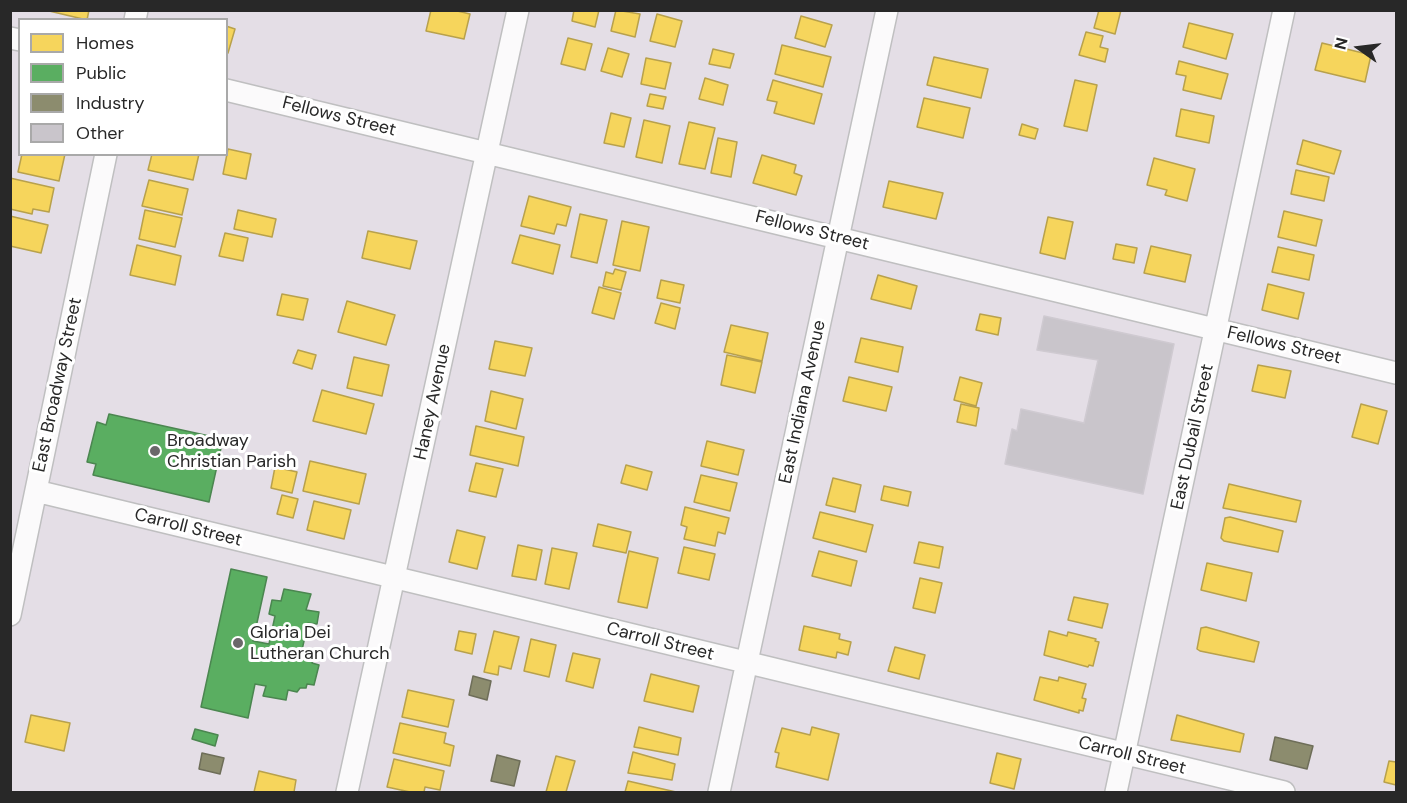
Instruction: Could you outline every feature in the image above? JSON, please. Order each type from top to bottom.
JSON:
[{"type":"street","name":"Haney Avenue","points":[[347,792],[518,10]]},
{"type":"street","name":"East Indiana Avenue","points":[[719,792],[887,10]]},
{"type":"street","name":"East Dubail Street","points":[[1116,792],[1284,10]]},
{"type":"street","name":"Fellows Street","points":[[228,90],[1396,373]]},
{"type":"street","name":"East Broadway Street","points":[[10,615],[106,156]]},
{"type":"street","name":"Carroll Street","points":[[36,491],[1284,792]]},
{"type":"building: Homes","points":[[45,10],[89,10],[87,18]]},
{"type":"building: Homes","points":[[431,10],[453,10],[470,14],[464,39],[426,31]]},
{"type":"building: Homes","points":[[574,10],[599,10],[595,27],[572,21]]},
{"type":"building: Homes","points":[[616,10],[640,14],[635,37],[611,31]]},
{"type":"building: Homes","points":[[1099,10],[1121,10],[1115,34],[1094,28]]},
{"type":"building: Homes","points":[[657,14],[682,21],[675,47],[650,41]]},
{"type":"building: Homes","points":[[801,16],[832,25],[825,47],[795,38]]},
{"type":"building: Homes","points":[[1189,23],[1233,34],[1226,59],[1183,47]]},
{"type":"building: Homes","points":[[228,27],[235,29],[228,53]]},
{"type":"building: Homes","points":[[1086,32],[1103,36],[1100,47],[1108,49],[1105,62],[1079,55]]},
{"type":"building: Homes","points":[[568,38],[592,44],[585,70],[561,64]]},
{"type":"building: Homes","points":[[1322,43],[1371,55],[1365,82],[1315,70]]},
{"type":"building: Homes","points":[[782,45],[831,57],[823,87],[775,74]]},
{"type":"building: Homes","points":[[608,48],[629,54],[622,77],[601,71]]},
{"type":"building: Homes","points":[[713,49],[734,54],[730,68],[709,64]]},
{"type":"building: Homes","points":[[934,57],[988,69],[981,98],[927,85]]},
{"type":"building: Homes","points":[[646,58],[671,63],[665,89],[641,84]]},
{"type":"building: Homes","points":[[1179,61],[1228,74],[1221,99],[1183,90],[1186,76],[1176,74]]},
{"type":"building: Homes","points":[[705,78],[728,85],[723,105],[699,99]]},
{"type":"building: Homes","points":[[773,80],[822,94],[814,124],[774,113],[777,102],[767,100]]},
{"type":"building: Homes","points":[[1075,80],[1097,85],[1087,131],[1064,126]]},
{"type":"building: Homes","points":[[650,94],[666,97],[663,109],[647,106]]},
{"type":"building: Homes","points":[[924,98],[970,108],[963,138],[917,127]]},
{"type":"building: Homes","points":[[1181,109],[1214,116],[1209,143],[1176,136]]},
{"type":"building: Homes","points":[[611,113],[631,118],[624,147],[604,143]]},
{"type":"building: Homes","points":[[644,120],[670,126],[662,163],[636,157]]},
{"type":"building: Homes","points":[[689,122],[715,128],[705,169],[679,164]]},
{"type":"building: Homes","points":[[1022,124],[1038,129],[1035,139],[1019,135]]},
{"type":"building: Homes","points":[[718,138],[737,142],[731,177],[711,173]]},
{"type":"building: Homes","points":[[1303,140],[1341,151],[1334,174],[1297,164]]},
{"type":"building: Homes","points":[[228,149],[251,154],[246,179],[223,174]]},
{"type":"building: Homes","points":[[762,155],[796,165],[794,173],[802,176],[796,195],[753,183]]},
{"type":"building: Homes","points":[[22,156],[65,156],[59,181],[18,172]]},
{"type":"building: Homes","points":[[152,156],[199,156],[193,180],[148,170]]},
{"type":"building: Homes","points":[[1154,158],[1195,169],[1187,201],[1165,195],[1167,190],[1147,185]]},
{"type":"building: Homes","points":[[1296,170],[1329,177],[1324,201],[1291,194]]},
{"type":"building: Homes","points":[[10,178],[54,188],[49,212],[33,209],[32,214],[10,209]]},
{"type":"building: Homes","points":[[149,180],[188,189],[182,215],[142,206]]},
{"type":"building: Homes","points":[[889,181],[943,193],[936,219],[883,207]]},
{"type":"building: Homes","points":[[529,196],[571,207],[566,226],[557,224],[554,234],[521,226]]},
{"type":"building: Homes","points":[[145,210],[182,218],[175,247],[139,239]]},
{"type":"building: Homes","points":[[238,210],[276,219],[272,237],[234,229]]},
{"type":"building: Homes","points":[[1284,211],[1322,220],[1316,246],[1278,237]]},
{"type":"building: Homes","points":[[580,214],[607,220],[597,263],[571,257]]},
{"type":"building: Homes","points":[[10,216],[48,225],[41,253],[10,246]]},
{"type":"building: Homes","points":[[1048,217],[1073,222],[1065,259],[1040,253]]},
{"type":"building: Homes","points":[[622,221],[649,227],[640,271],[613,265]]},
{"type":"building: Homes","points":[[368,231],[417,241],[410,269],[362,258]]},
{"type":"building: Homes","points":[[225,233],[248,238],[243,261],[219,256]]},
{"type":"building: Homes","points":[[520,235],[560,245],[553,274],[512,263]]},
{"type":"building: Homes","points":[[1116,244],[1137,248],[1134,263],[1113,259]]},
{"type":"building: Homes","points":[[137,245],[181,256],[175,285],[130,275]]},
{"type":"building: Homes","points":[[1151,246],[1191,255],[1185,282],[1144,273]]},
{"type":"building: Homes","points":[[1278,247],[1314,255],[1309,280],[1272,272]]},
{"type":"building: Homes","points":[[615,269],[626,272],[621,290],[603,286],[606,272],[613,274]]},
{"type":"building: Homes","points":[[878,275],[917,286],[911,309],[871,299]]},
{"type":"building: Homes","points":[[661,280],[684,285],[680,303],[657,298]]},
{"type":"building: Homes","points":[[1268,284],[1304,293],[1298,319],[1262,310]]},
{"type":"building: Homes","points":[[599,287],[621,293],[614,319],[592,313]]},
{"type":"building: Homes","points":[[282,294],[308,299],[303,320],[277,315]]},
{"type":"building: Homes","points":[[347,301],[395,315],[386,345],[338,332]]},
{"type":"building: Homes","points":[[661,303],[680,308],[675,329],[655,323]]},
{"type":"building: Homes","points":[[980,314],[1001,318],[998,335],[976,330]]},
{"type":"building: Homes","points":[[731,325],[768,333],[762,361],[724,352]]},
{"type":"building: Homes","points":[[861,338],[903,347],[898,372],[855,362]]},
{"type":"building: Homes","points":[[495,341],[532,348],[525,376],[489,369]]},
{"type":"building: Homes","points":[[298,350],[316,355],[312,369],[293,363]]},
{"type":"building: Homes","points":[[727,355],[762,362],[755,393],[721,385]]},
{"type":"building: Homes","points":[[354,357],[389,365],[382,396],[347,388]]},
{"type":"building: Homes","points":[[1258,365],[1291,371],[1285,398],[1252,391]]},
{"type":"building: Homes","points":[[849,377],[892,387],[886,411],[843,401]]},
{"type":"building: Homes","points":[[960,377],[982,383],[976,406],[954,400]]},
{"type":"building: Homes","points":[[322,390],[374,404],[366,434],[313,421]]},
{"type":"building: Homes","points":[[491,391],[523,399],[516,429],[485,421]]},
{"type":"building: Homes","points":[[961,404],[979,408],[976,426],[957,422]]},
{"type":"building: Homes","points":[[1361,404],[1387,411],[1378,444],[1352,437]]},
{"type":"building: Homes","points":[[476,426],[524,437],[518,466],[470,455]]},
{"type":"building: Homes","points":[[707,441],[744,450],[738,475],[701,466]]},
{"type":"building: Homes","points":[[310,461],[366,474],[359,504],[303,491]]},
{"type":"building: Homes","points":[[476,463],[503,469],[496,497],[469,491]]},
{"type":"building: Homes","points":[[626,465],[652,472],[647,490],[621,483]]},
{"type":"building: Homes","points":[[275,467],[297,472],[292,493],[271,488]]},
{"type":"building: Homes","points":[[701,475],[737,483],[730,511],[694,502]]},
{"type":"building: Homes","points":[[833,478],[861,485],[855,512],[826,505]]},
{"type":"building: Homes","points":[[1229,484],[1301,501],[1296,522],[1223,508]]},
{"type":"building: Homes","points":[[884,486],[911,492],[908,506],[881,500]]},
{"type":"building: Homes","points":[[282,495],[298,499],[293,518],[277,514]]},
{"type":"building: Homes","points":[[314,501],[351,510],[344,539],[307,530]]},
{"type":"building: Homes","points":[[685,507],[729,518],[725,534],[718,532],[715,546],[684,539],[687,527],[681,525]]},
{"type":"building: Homes","points":[[820,512],[873,525],[866,552],[813,538]]},
{"type":"building: Homes","points":[[1230,517],[1283,531],[1278,552],[1224,541],[1221,538],[1225,518]]},
{"type":"building: Homes","points":[[598,524],[631,532],[626,553],[593,546]]},
{"type":"building: Homes","points":[[457,530],[485,537],[477,569],[449,562]]},
{"type":"building: Homes","points":[[919,542],[943,547],[939,568],[914,563]]},
{"type":"building: Homes","points":[[518,545],[542,550],[536,580],[512,576]]},
{"type":"building: Homes","points":[[684,547],[715,554],[709,580],[678,573]]},
{"type":"building: Homes","points":[[552,548],[577,553],[569,589],[545,584]]},
{"type":"building: Homes","points":[[629,551],[658,558],[647,608],[618,602]]},
{"type":"building: Homes","points":[[819,551],[857,561],[851,586],[812,576]]},
{"type":"building: Homes","points":[[1207,563],[1252,573],[1246,601],[1201,590]]},
{"type":"building: Homes","points":[[920,578],[942,583],[935,613],[913,608]]},
{"type":"building: Homes","points":[[1074,597],[1108,604],[1102,628],[1068,620]]},
{"type":"building: Homes","points":[[804,626],[840,634],[839,639],[851,642],[848,655],[837,652],[836,658],[799,650]]},
{"type":"building: Homes","points":[[1206,627],[1259,642],[1254,662],[1197,649],[1201,628]]},
{"type":"building: Homes","points":[[459,631],[476,634],[472,654],[455,650]]},
{"type":"building: Homes","points":[[494,631],[519,637],[511,669],[499,666],[498,675],[484,672]]},
{"type":"building: Homes","points":[[1049,631],[1067,636],[1068,632],[1096,639],[1095,641],[1099,642],[1093,666],[1088,667],[1044,655]]},
{"type":"building: Homes","points":[[531,639],[556,645],[549,677],[524,671]]},
{"type":"building: Homes","points":[[895,647],[925,655],[919,679],[888,671]]},
{"type":"building: Homes","points":[[573,653],[600,659],[593,688],[566,681]]},
{"type":"building: Homes","points":[[651,674],[699,686],[693,712],[644,701]]},
{"type":"building: Homes","points":[[1040,677],[1058,681],[1059,677],[1086,684],[1082,698],[1086,699],[1083,711],[1079,710],[1079,713],[1034,700]]},
{"type":"building: Homes","points":[[408,690],[454,700],[448,727],[402,717]]},
{"type":"building: Homes","points":[[31,715],[70,723],[64,751],[25,742]]},
{"type":"building: Homes","points":[[1177,715],[1244,734],[1240,752],[1171,740]]},
{"type":"building: Homes","points":[[400,723],[446,733],[444,743],[454,746],[450,766],[393,753]]},
{"type":"building: Homes","points":[[639,727],[681,738],[678,755],[634,747]]},
{"type":"building: Homes","points":[[812,727],[839,734],[828,780],[776,767],[779,753],[775,752],[782,728],[810,735]]},
{"type":"building: Homes","points":[[633,752],[675,764],[672,780],[628,773]]},
{"type":"building: Homes","points":[[997,753],[1021,759],[1014,789],[990,783]]},
{"type":"building: Homes","points":[[556,756],[575,761],[566,792],[546,792]]},
{"type":"building: Homes","points":[[394,759],[444,771],[440,790],[425,787],[424,792],[410,792],[387,787]]},
{"type":"building: Homes","points":[[1389,761],[1396,762],[1396,785],[1384,782]]},
{"type":"building: Homes","points":[[259,771],[296,780],[294,792],[254,792]]},
{"type":"building: Homes","points":[[628,781],[676,792],[625,792]]},
{"type":"building: Public","name":"Broadway Christian Parish","points":[[109,414],[223,439],[209,502],[93,475],[96,464],[87,462],[97,422],[106,425]]},
{"type":"building: Public","name":"Gloria Dei Lutheran Church","points":[[231,569],[267,577],[253,641],[269,644],[275,616],[269,614],[272,600],[281,601],[284,589],[311,594],[306,610],[319,612],[317,624],[308,623],[302,650],[314,653],[312,663],[319,665],[314,685],[307,684],[306,688],[300,688],[297,692],[288,690],[286,700],[263,696],[266,686],[255,684],[248,718],[201,707]]},
{"type":"building: Public","points":[[195,729],[218,735],[215,746],[192,739]]},
{"type":"building: Industry","points":[[473,676],[491,681],[487,700],[469,695]]},
{"type":"building: Industry","points":[[1275,737],[1313,746],[1307,769],[1270,760]]},
{"type":"building: Industry","points":[[202,753],[224,758],[220,774],[199,769]]},
{"type":"building: Industry","points":[[497,755],[520,761],[514,786],[491,781]]},
{"type":"building: Other","points":[[1044,316],[1174,344],[1143,494],[1005,464],[1012,429],[1017,431],[1021,409],[1084,423],[1098,360],[1037,350]]},
{"type":"place","name":"Broadway Christian Parish","points":[[155,451]]},
{"type":"place","name":"Gloria Dei Lutheran Church","points":[[238,643]]}]
